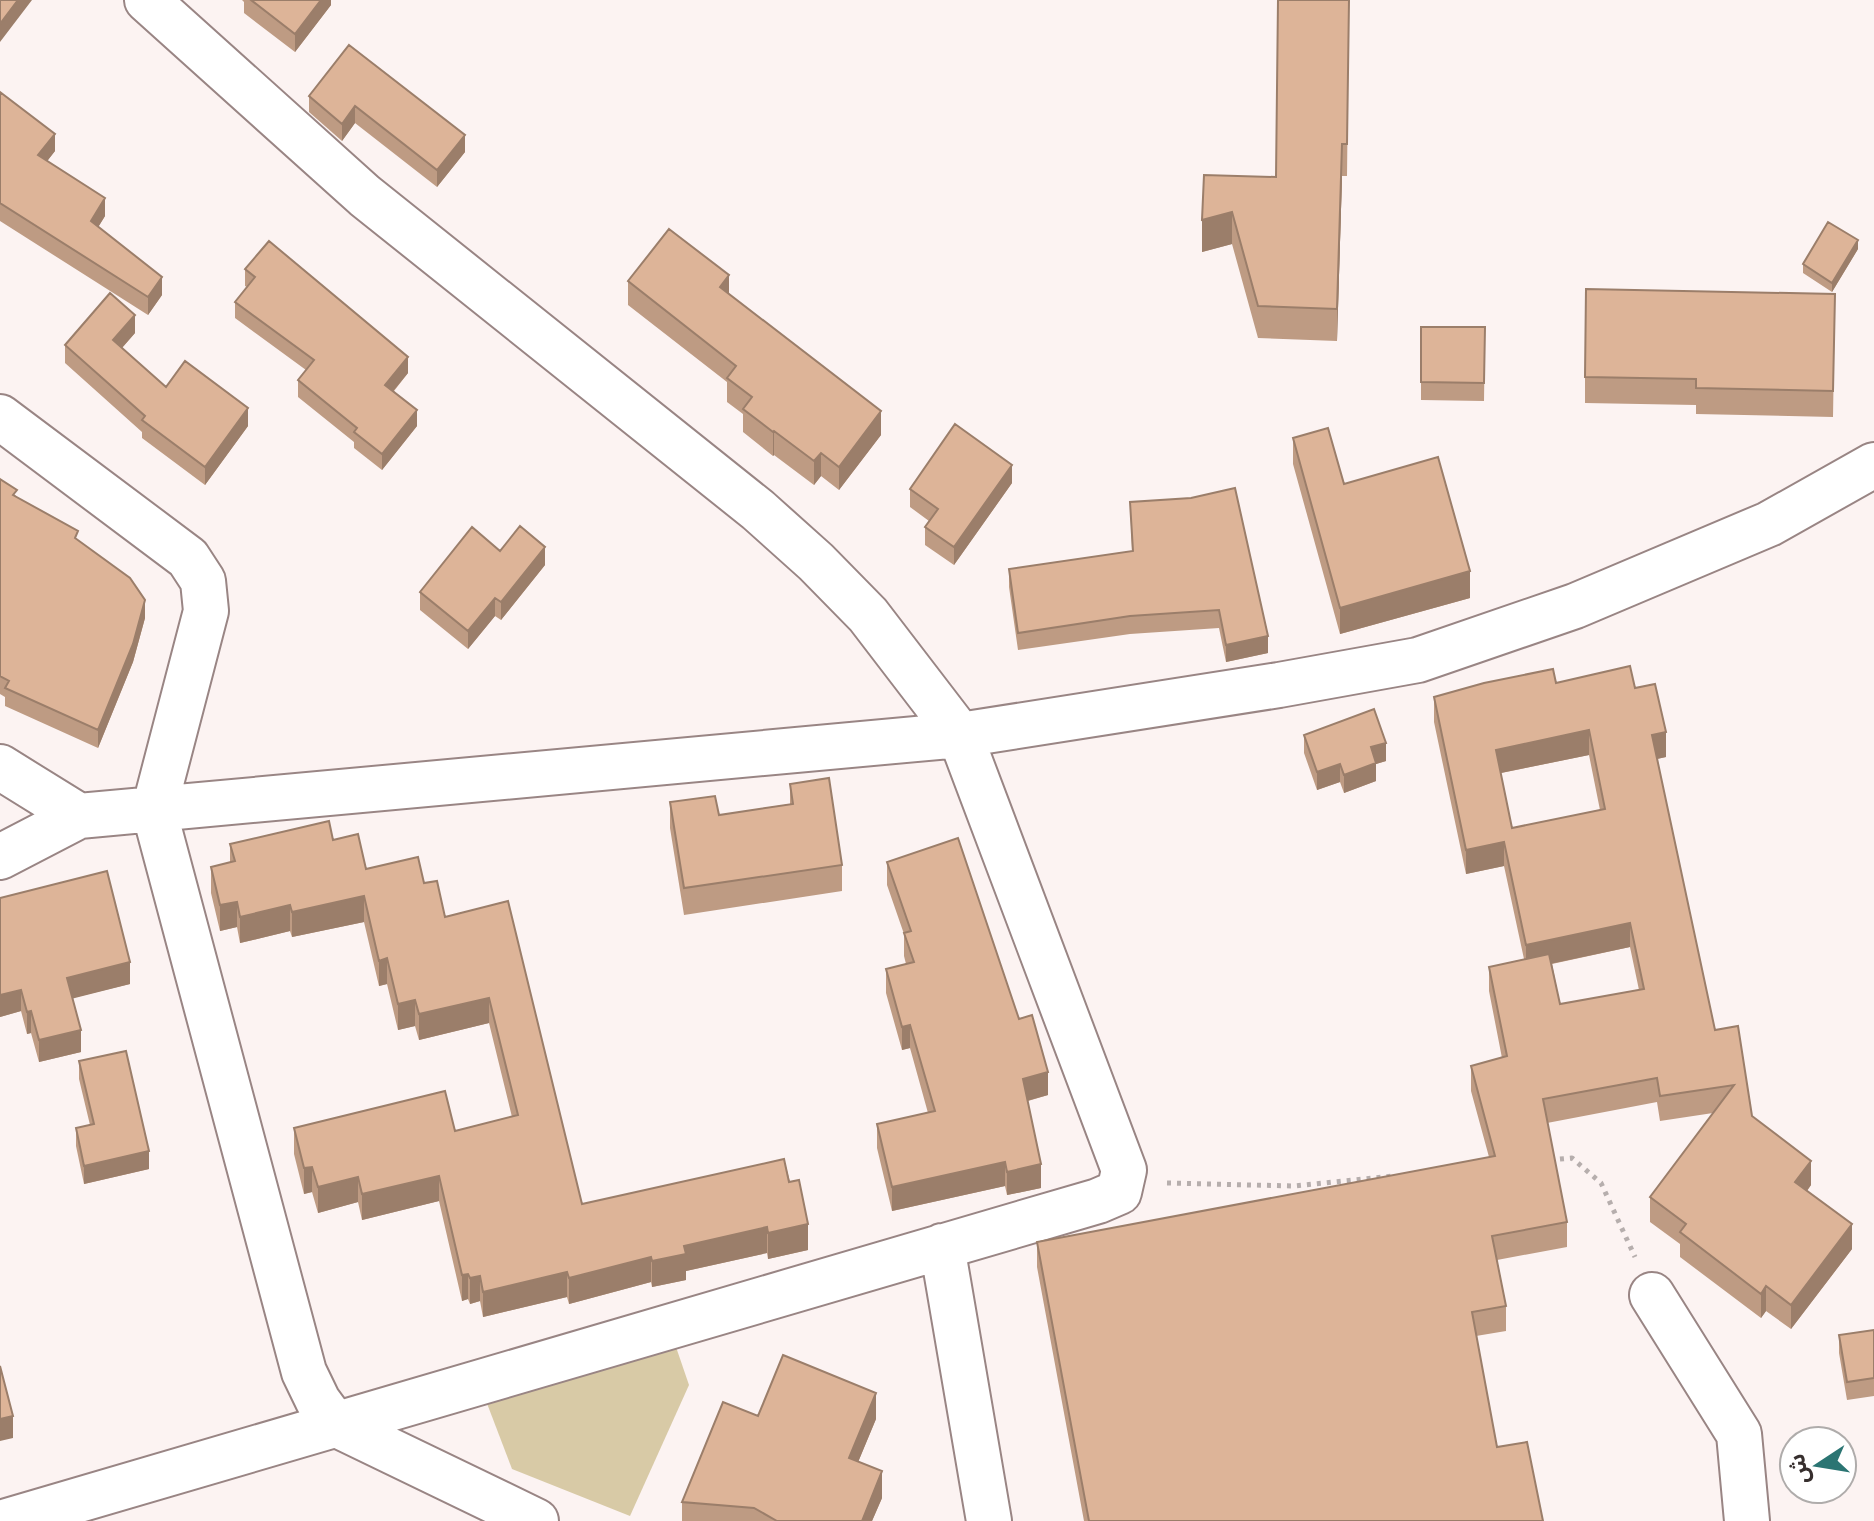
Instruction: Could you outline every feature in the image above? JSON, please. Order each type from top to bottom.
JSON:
[{"type":"street","points":[[7,1521],[1098,1201],[1119,1192],[1124,1170],[960,735],[868,615],[816,562],[758,510],[365,196],[147,0]]},
{"type":"street","points":[[0,417],[188,558],[203,581],[206,611],[154,810],[304,1372],[318,1401],[335,1424],[536,1521]]},
{"type":"street","points":[[0,857],[79,816],[960,735],[1418,660],[1589,601],[1769,524],[1874,465]]},
{"type":"street","points":[[0,767],[79,816]]},
{"type":"street","points":[[942,1246],[989,1521]]},
{"type":"street","points":[[1652,1295],[1739,1434],[1747,1521]]},
{"type":"path","points":[[1542,1161],[1572,1158],[1601,1183],[1652,1295]]},
{"type":"path","points":[[1119,1192],[1170,1182],[1294,1186],[1395,1175]]},
{"type":"shaded area","points":[[676,1347],[689,1385],[630,1516],[512,1469],[483,1393]]},
{"type":"building","points":[[0,0],[18,0],[0,24]]},
{"type":"building","points":[[251,0],[321,0],[295,34]]},
{"type":"building","points":[[1278,0],[1349,0],[1347,144],[1342,144],[1337,309],[1258,306],[1232,212],[1202,220],[1204,175],[1276,177]]},
{"type":"building","points":[[349,45],[465,135],[437,170],[355,106],[342,124],[309,96]]},
{"type":"building","points":[[0,92],[55,134],[38,155],[105,198],[91,221],[162,277],[148,297],[0,203]]},
{"type":"building","points":[[1828,222],[1858,240],[1832,283],[1803,264]]},
{"type":"building","points":[[669,229],[729,275],[720,287],[881,411],[839,467],[821,453],[814,461],[743,409],[752,397],[727,378],[736,366],[628,281]]},
{"type":"building","points":[[269,241],[408,357],[385,385],[417,410],[382,454],[354,432],[357,428],[298,380],[314,360],[235,302],[255,277],[245,269]]},
{"type":"building","points":[[1586,289],[1835,294],[1833,391],[1696,388],[1696,379],[1585,377]]},
{"type":"building","points":[[110,293],[135,315],[113,340],[166,387],[185,361],[248,408],[205,467],[142,420],[145,416],[65,345]]},
{"type":"building","points":[[1421,327],[1485,327],[1484,383],[1421,382]]},
{"type":"building","points":[[955,424],[1012,465],[954,547],[925,527],[938,509],[910,489]]},
{"type":"building","points":[[1328,428],[1344,484],[1438,457],[1470,571],[1340,608],[1293,438]]},
{"type":"building","points":[[0,479],[17,490],[13,495],[78,531],[75,538],[130,578],[145,600],[133,644],[98,730],[5,688],[9,681],[0,676]]},
{"type":"building","points":[[1235,488],[1268,636],[1226,645],[1219,610],[1130,616],[1018,633],[1009,569],[1133,551],[1130,502],[1191,498]]},
{"type":"building","points":[[520,526],[545,547],[501,602],[495,598],[468,631],[420,592],[472,527],[500,551]]},
{"type":"building","points":[[1630,666],[1635,688],[1655,684],[1666,732],[1652,735],[1715,1030],[1738,1026],[1752,1116],[1811,1161],[1795,1182],[1852,1224],[1791,1305],[1766,1286],[1761,1294],[1680,1232],[1686,1224],[1650,1197],[1734,1085],[1660,1096],[1657,1078],[1543,1099],[1567,1222],[1492,1236],[1506,1306],[1472,1312],[1497,1447],[1527,1442],[1543,1521],[1089,1521],[1037,1242],[1495,1156],[1471,1066],[1507,1056],[1489,967],[1549,954],[1560,1004],[1644,989],[1630,923],[1526,945],[1504,842],[1466,850],[1434,697],[1553,669],[1556,683]],"holes":[[[1589,730],[1605,809],[1512,828],[1496,750]]]},
{"type":"building","points":[[1374,709],[1386,743],[1371,747],[1376,763],[1344,775],[1340,764],[1317,772],[1304,735]]},
{"type":"building","points":[[829,778],[842,865],[684,888],[670,802],[715,796],[719,815],[793,804],[790,784]]},
{"type":"building","points":[[329,821],[333,840],[358,834],[366,869],[418,857],[424,883],[437,881],[445,917],[508,901],[582,1204],[784,1159],[789,1182],[799,1180],[808,1224],[768,1233],[767,1227],[684,1246],[686,1254],[652,1261],[651,1257],[569,1278],[567,1272],[483,1292],[480,1276],[470,1278],[468,1274],[462,1275],[439,1176],[362,1194],[358,1177],[318,1187],[312,1167],[304,1168],[294,1128],[445,1091],[455,1131],[518,1115],[489,998],[419,1014],[415,1000],[398,1004],[387,958],[379,961],[364,896],[292,912],[290,905],[240,917],[237,902],[220,905],[211,867],[235,861],[230,844]]},
{"type":"building","points":[[958,838],[1019,1019],[1032,1015],[1048,1072],[1023,1079],[1041,1164],[1007,1172],[1005,1162],[892,1187],[877,1124],[935,1111],[910,1025],[902,1027],[886,969],[914,962],[904,933],[911,931],[887,862]]},
{"type":"building","points":[[107,871],[130,962],[67,978],[81,1030],[39,1040],[21,990],[0,995],[0,898]]},
{"type":"building","points":[[126,1051],[149,1151],[84,1166],[76,1128],[94,1124],[79,1061]]},
{"type":"building","points":[[1874,1330],[1874,1378],[1847,1382],[1839,1335]]},
{"type":"building","points":[[783,1355],[876,1393],[849,1458],[882,1471],[862,1521],[777,1521],[754,1508],[682,1502],[723,1402],[758,1416]]},
{"type":"building","points":[[0,1366],[13,1416],[0,1419]]}]
